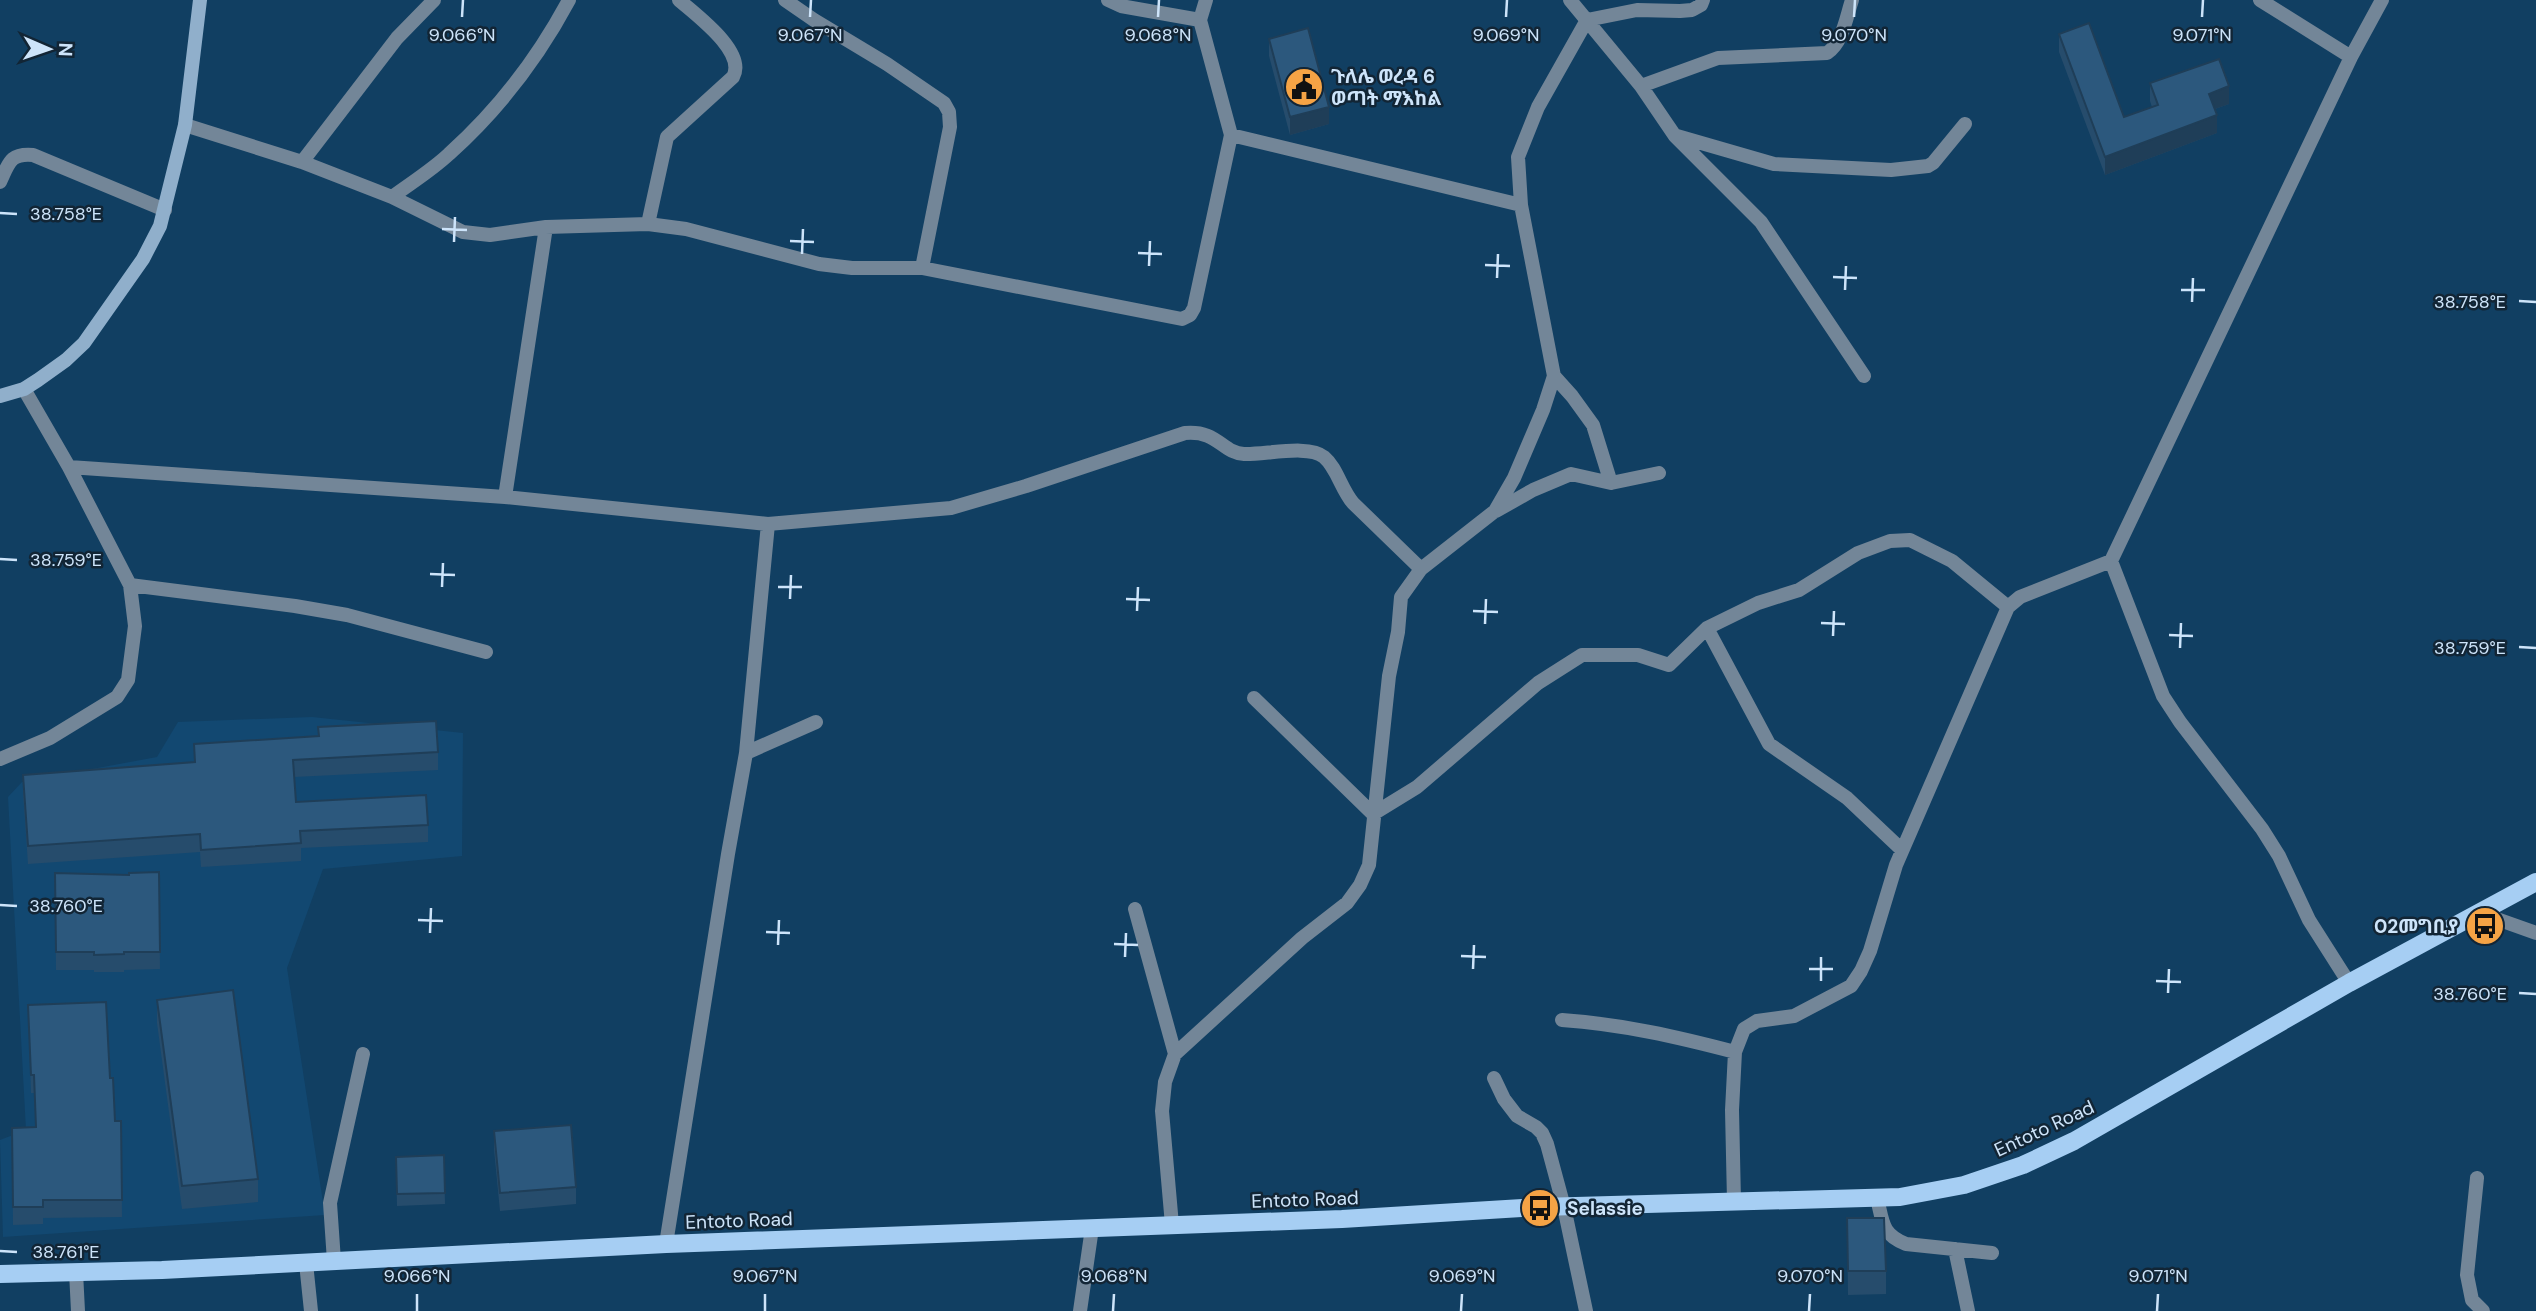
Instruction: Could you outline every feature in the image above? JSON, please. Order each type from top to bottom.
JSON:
[{"type":"main road","name":"Entoto Road","points":[[0,1274],[306,1263],[666,1244],[1564,1207],[1900,1197],[1964,1185],[2023,1165],[2074,1141],[2349,983],[2536,882]]},
{"type":"street","points":[[0,396],[24,389],[66,360],[95,330],[143,259],[165,210],[185,125],[200,0]]},
{"type":"street","points":[[302,162],[389,49],[434,0]]},
{"type":"street","points":[[392,197],[448,155],[501,100],[525,73],[569,0]]},
{"type":"street","points":[[648,224],[667,137],[733,78],[737,68],[735,58],[719,37],[678,0]]},
{"type":"street","points":[[785,0],[887,64],[944,103],[949,112],[950,127],[922,268]]},
{"type":"street","points":[[1108,0],[1121,6],[1200,20]]},
{"type":"street","points":[[185,125],[302,162],[392,197],[463,232],[489,235],[545,227],[648,224],[686,229],[819,264],[852,268],[922,268],[1182,319],[1190,315],[1194,308],[1231,135],[1200,20],[1206,0]]},
{"type":"street","points":[[1570,0],[1641,86],[1675,136],[1761,222],[1864,376]]},
{"type":"street","points":[[1495,511],[1514,478],[1543,410],[1554,376],[1521,205],[1518,158],[1538,107],[1587,20],[1637,10],[1692,10],[1701,5],[1703,0]]},
{"type":"street","points":[[1641,86],[1718,58],[1827,53],[1839,40],[1852,0]]},
{"type":"street","points":[[2260,0],[2351,57]]},
{"type":"street","points":[[1734,1201],[1732,1110],[1735,1052],[1744,1029],[1757,1021],[1794,1016],[1851,986],[1861,971],[1870,951],[1902,850],[2008,607],[2020,597],[2111,561],[2351,57],[2382,0]]},
{"type":"street","points":[[1675,136],[1774,164],[1891,170],[1928,166],[1933,163],[1965,124]]},
{"type":"street","points":[[1231,135],[1521,205]]},
{"type":"street","points":[[0,182],[15,157],[20,154],[33,155],[165,210]]},
{"type":"street","points":[[505,497],[545,227]]},
{"type":"street","points":[[1554,376],[1592,425],[1611,483]]},
{"type":"street","points":[[0,760],[50,738],[117,697],[128,680],[135,626],[130,585],[69,467],[24,389]]},
{"type":"street","points":[[69,467],[505,497],[768,524],[951,508],[1185,433],[1197,432],[1214,438],[1240,454],[1301,451],[1322,456],[1330,464],[1353,503],[1421,569]]},
{"type":"street","points":[[1172,1225],[1162,1111],[1165,1082],[1175,1054],[1302,938],[1347,903],[1360,885],[1369,865],[1401,597],[1421,569],[1495,511],[1533,490],[1571,474],[1611,483],[1659,473]]},
{"type":"street","points":[[666,1244],[746,753],[768,524]]},
{"type":"street","points":[[1373,814],[1417,788],[1538,683],[1583,655],[1638,655],[1670,665],[1707,628],[1758,603],[1799,590],[1858,553],[1890,541],[1910,540],[1952,561],[2008,607]]},
{"type":"street","points":[[2111,561],[2163,695],[2180,722],[2262,829],[2309,920],[2349,983]]},
{"type":"street","points":[[130,585],[347,615],[486,652]]},
{"type":"street","points":[[1707,628],[1769,744],[1846,798],[1902,850]]},
{"type":"street","points":[[1254,698],[1373,814]]},
{"type":"street","points":[[746,753],[816,722]]},
{"type":"street","points":[[1135,909],[1175,1054]]},
{"type":"street","points":[[2480,913],[2536,933]]},
{"type":"street","points":[[1562,1020],[1600,1022],[1645,1030],[1735,1052]]},
{"type":"street","points":[[334,1261],[330,1203],[363,1054]]},
{"type":"street","points":[[1493,1078],[1517,1116],[1542,1133],[1564,1207],[1586,1311]]},
{"type":"street","points":[[2477,1178],[2467,1275],[2472,1300],[2483,1311]]},
{"type":"street","points":[[1877,1198],[1885,1231],[1894,1239],[1906,1244],[1992,1253]]},
{"type":"street","points":[[1080,1311],[1092,1228]]},
{"type":"street","points":[[1955,1249],[1968,1311]]},
{"type":"street","points":[[306,1263],[311,1311]]},
{"type":"street","points":[[76,1272],[78,1311]]},
{"type":"shaded area","points":[[312,717],[463,733],[462,856],[323,869],[287,968],[325,1215],[3,1237],[0,1140],[26,1130],[8,797],[22,782],[157,757],[178,722]]},
{"type":"building","points":[[2089,23],[2124,117],[2158,105],[2150,83],[2219,59],[2229,86],[2209,94],[2217,115],[2105,157],[2059,34]]},
{"type":"building","points":[[1308,28],[1329,107],[1290,117],[1269,39]]},
{"type":"building","points":[[436,721],[438,752],[293,760],[296,802],[426,795],[428,825],[300,831],[301,843],[201,850],[200,834],[28,846],[23,775],[195,762],[194,744],[319,736],[318,727]]},
{"type":"building","points":[[159,872],[160,952],[94,955],[94,952],[56,952],[55,873],[129,875]]},
{"type":"building","points":[[233,990],[258,1179],[182,1186],[157,1000]]},
{"type":"building","points":[[106,1002],[115,1121],[121,1121],[122,1200],[43,1200],[43,1207],[13,1207],[12,1128],[36,1127],[28,1005]]},
{"type":"building","points":[[571,1125],[576,1187],[500,1193],[494,1131]]},
{"type":"building","points":[[444,1155],[445,1193],[397,1194],[396,1157]]},
{"type":"building","points":[[1847,1218],[1884,1218],[1886,1271],[1848,1271]]},
{"type":"place","name":"ጉለሌ ወረዳ 6 ወጣት ማእከል","points":[[1304,87]]},
{"type":"place","name":"02መግቢያ","points":[[2485,926]]},
{"type":"place","name":"Selassie","points":[[1540,1208]]}]
